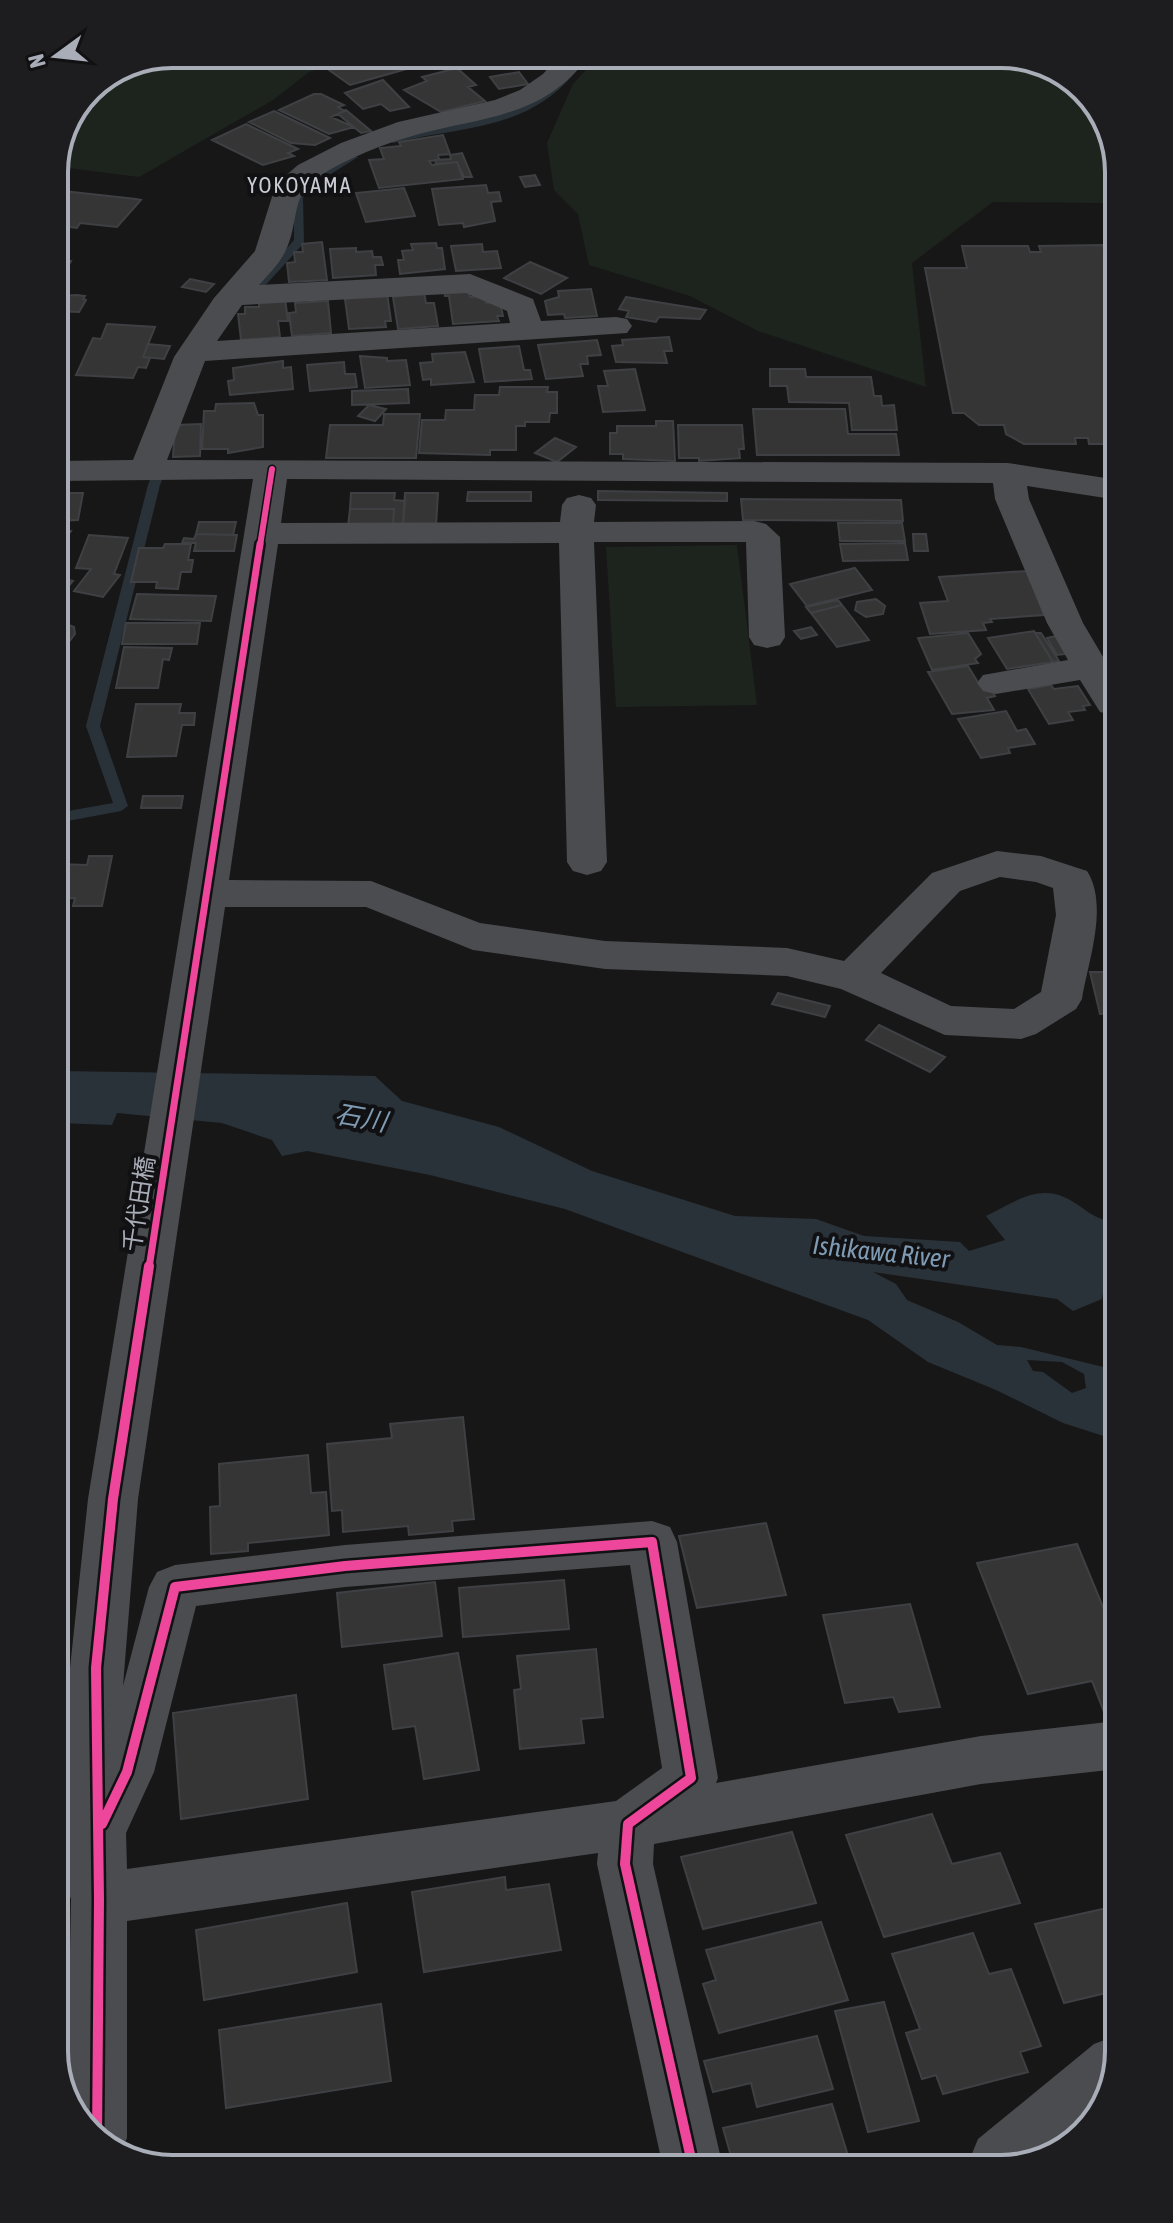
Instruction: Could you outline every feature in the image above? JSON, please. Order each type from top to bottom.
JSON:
[{"type":"street","points":[[146,470],[193,352],[232,296],[269,254],[276,238],[286,190],[308,171],[351,149],[408,128],[503,107],[530,96],[553,80],[564,68]]},
{"type":"street","points":[[232,296],[470,283],[522,306],[527,331]]},
{"type":"street","points":[[193,352],[616,326]]},
{"type":"street","name":"千代田橋","points":[[81,1818],[113,1499],[272,469]]},
{"type":"street","points":[[68,471],[1008,473],[1105,488]]},
{"type":"street","points":[[582,471],[576,531],[587,862]]},
{"type":"street","points":[[1008,473],[1012,499],[1065,623],[1105,691]]},
{"type":"street","points":[[262,534],[754,531],[763,537],[767,637]]},
{"type":"street","points":[[996,683],[1091,667]]},
{"type":"street","points":[[205,904],[371,894],[473,936],[605,955],[787,962],[853,977],[945,1020],[1021,1024],[1061,999],[1076,915],[1073,880],[1041,869],[997,864],[946,882],[853,977]]},
{"type":"street","points":[[97,2124],[99,1899],[81,1818],[127,1772],[175,1587],[345,1566],[652,1542],[691,1778],[628,1824],[625,1864],[690,2155]]},
{"type":"street","points":[[99,1899],[628,1824],[981,1760],[1105,1746]]},
{"type":"street","points":[[1006,2155],[1101,2075]]},
{"type":"shaded area","points":[[172,68],[321,68],[309,72],[273,100],[139,177],[68,168],[76,132],[85,114],[114,85],[132,76]]},
{"type":"shaded area","points":[[588,68],[1022,70],[1059,85],[1075,98],[1091,120],[1103,151],[1105,203],[993,202],[912,263],[926,387],[758,331],[690,296],[589,265],[578,214],[554,190],[547,143],[573,84]]},
{"type":"shaded area","points":[[737,545],[757,705],[616,707],[606,547]]},
{"type":"water","points":[[68,1071],[375,1076],[402,1101],[499,1127],[592,1171],[735,1216],[816,1219],[864,1236],[960,1242],[969,1251],[1005,1240],[986,1216],[1030,1195],[1041,1193],[1063,1197],[1105,1220],[1102,1299],[1073,1311],[1057,1299],[873,1272],[896,1284],[907,1300],[958,1322],[997,1345],[1021,1347],[1105,1367],[1105,1436],[1063,1423],[996,1390],[928,1362],[868,1320],[565,1209],[430,1175],[307,1151],[282,1156],[272,1140],[222,1123],[117,1113],[112,1125],[68,1123]],"holes":[[[1027,1360],[1062,1362],[1084,1374],[1086,1388],[1072,1393],[1043,1372],[1033,1371]]]},
{"type":"building","points":[[335,68],[410,68],[350,85],[329,70]]},
{"type":"building","points":[[457,68],[476,85],[468,87],[485,101],[441,112],[404,90],[427,81],[422,77]]},
{"type":"building","points":[[519,72],[528,84],[499,89],[490,77]]},
{"type":"building","points":[[383,80],[409,107],[390,111],[381,104],[363,109],[345,93]]},
{"type":"building","points":[[314,94],[321,94],[344,105],[338,107],[345,111],[331,117],[354,127],[329,134],[279,110]]},
{"type":"building","points":[[346,110],[371,131],[361,133],[338,114]]},
{"type":"building","points":[[274,111],[330,138],[315,145],[291,143],[249,122]]},
{"type":"building","points":[[246,124],[298,149],[288,153],[294,156],[263,165],[212,140]]},
{"type":"building","points":[[443,135],[450,154],[438,155],[439,160],[429,161],[432,165],[457,162],[463,179],[379,188],[369,160],[384,159],[380,148]]},
{"type":"building","points":[[462,153],[472,177],[464,177],[457,162],[436,164],[435,160],[451,159],[450,155]]},
{"type":"building","points":[[535,175],[540,185],[525,187],[520,177]]},
{"type":"building","points":[[486,185],[488,193],[499,192],[501,201],[491,202],[495,221],[464,227],[463,223],[439,225],[432,189]]},
{"type":"building","points":[[404,188],[415,216],[366,222],[356,193]]},
{"type":"building","points":[[68,192],[141,200],[117,227],[80,223],[77,228],[68,227]]},
{"type":"building","points":[[322,242],[327,280],[289,282],[287,263],[295,262],[294,252],[303,252],[302,244]]},
{"type":"building","points":[[436,243],[437,248],[442,248],[445,269],[400,274],[398,260],[404,260],[402,251],[413,250],[411,244]]},
{"type":"building","points":[[482,244],[483,252],[497,251],[501,268],[456,271],[451,246]]},
{"type":"building","points":[[1103,245],[1105,444],[1089,444],[1088,438],[1075,438],[1076,444],[1024,444],[1006,434],[1004,425],[979,425],[964,413],[953,413],[925,268],[967,268],[962,246],[1028,246],[1030,252],[1041,252],[1039,246]]},
{"type":"building","points":[[356,248],[356,252],[372,251],[373,257],[381,257],[383,265],[375,265],[376,275],[333,278],[330,249]]},
{"type":"building","points":[[530,262],[567,278],[541,294],[504,278]]},
{"type":"building","points":[[190,279],[214,284],[206,292],[182,287]]},
{"type":"building","points":[[469,289],[470,297],[484,296],[486,303],[500,302],[503,316],[497,316],[499,321],[453,324],[449,296],[445,296],[444,291]]},
{"type":"building","points":[[591,289],[597,316],[565,318],[564,314],[548,315],[545,301],[559,297],[558,291]]},
{"type":"building","points":[[387,293],[391,321],[385,321],[386,327],[349,329],[345,299]]},
{"type":"building","points":[[424,293],[426,303],[434,303],[438,326],[398,329],[393,297]]},
{"type":"building","points":[[68,295],[85,296],[79,312],[68,312]]},
{"type":"building","points":[[626,297],[706,310],[700,319],[659,317],[656,322],[626,317],[629,311],[619,309]]},
{"type":"building","points":[[285,299],[288,321],[278,321],[280,337],[241,340],[238,314],[245,314],[245,307],[259,307],[259,300]]},
{"type":"building","points":[[328,301],[331,333],[292,336],[289,313],[296,312],[295,303]]},
{"type":"building","points":[[107,324],[155,327],[143,357],[150,358],[146,368],[138,367],[133,378],[76,375],[93,338],[101,339]]},
{"type":"building","points":[[669,337],[672,351],[664,351],[667,363],[616,362],[612,346],[623,345],[622,340]]},
{"type":"building","points":[[597,340],[601,355],[587,356],[588,364],[580,364],[583,376],[546,379],[538,345]]},
{"type":"building","points":[[148,344],[170,346],[164,359],[143,357]]},
{"type":"building","points":[[519,346],[524,370],[530,370],[532,379],[485,382],[479,349]]},
{"type":"building","points":[[465,352],[474,382],[431,385],[431,379],[423,380],[420,363],[433,362],[432,354]]},
{"type":"building","points":[[360,356],[387,358],[387,361],[406,360],[410,385],[365,388]]},
{"type":"building","points":[[283,361],[283,368],[291,367],[293,389],[230,395],[228,381],[234,380],[233,368]]},
{"type":"building","points":[[344,362],[345,374],[355,374],[357,387],[310,391],[307,365]]},
{"type":"building","points":[[635,369],[645,410],[603,412],[598,386],[608,386],[604,371]]},
{"type":"building","points":[[770,369],[805,369],[806,377],[871,377],[874,396],[881,396],[882,406],[894,405],[897,430],[852,430],[849,403],[789,402],[787,386],[770,386]]},
{"type":"building","points":[[500,387],[548,387],[547,392],[557,392],[557,413],[550,413],[549,422],[525,422],[525,426],[516,426],[516,450],[490,450],[490,455],[419,453],[422,420],[445,420],[446,410],[474,410],[475,395],[499,395]]},
{"type":"building","points":[[408,389],[409,403],[352,405],[352,391]]},
{"type":"building","points":[[254,403],[258,415],[263,415],[263,447],[228,453],[228,449],[202,449],[204,411],[215,411],[216,404]]},
{"type":"building","points":[[369,405],[386,409],[375,421],[358,416]]},
{"type":"building","points":[[753,409],[845,409],[848,434],[896,434],[899,455],[757,455]]},
{"type":"building","points":[[384,414],[420,414],[416,458],[326,458],[330,425],[383,425]]},
{"type":"building","points":[[656,421],[673,421],[675,461],[623,459],[623,454],[610,454],[610,433],[617,433],[617,426],[656,426]]},
{"type":"building","points":[[201,424],[200,456],[173,457],[175,425]]},
{"type":"building","points":[[678,425],[742,425],[744,449],[739,449],[740,458],[699,461],[699,458],[679,458]]},
{"type":"building","points":[[555,438],[576,447],[557,462],[535,453]]},
{"type":"building","points":[[598,491],[727,493],[727,501],[598,500]]},
{"type":"building","points":[[468,492],[531,492],[531,501],[467,501]]},
{"type":"building","points":[[68,493],[83,493],[78,520],[68,520]]},
{"type":"building","points":[[351,493],[395,493],[394,500],[405,501],[403,526],[393,526],[394,509],[350,509]]},
{"type":"building","points":[[405,493],[438,493],[436,526],[403,526]]},
{"type":"building","points":[[741,499],[901,500],[903,521],[743,520]]},
{"type":"building","points":[[350,509],[394,509],[393,526],[348,526]]},
{"type":"building","points":[[199,522],[236,522],[233,535],[196,534]]},
{"type":"building","points":[[838,523],[902,523],[905,541],[840,541]]},
{"type":"building","points":[[196,534],[237,535],[234,551],[194,551],[196,543],[182,543],[184,538],[194,539]]},
{"type":"building","points":[[913,534],[926,534],[928,551],[914,551]]},
{"type":"building","points":[[89,535],[128,538],[114,574],[120,575],[103,597],[74,591],[91,569],[76,568]]},
{"type":"building","points":[[905,543],[908,560],[843,561],[840,544]]},
{"type":"building","points":[[165,544],[191,544],[188,560],[193,560],[191,572],[181,572],[178,589],[156,588],[157,582],[131,582],[139,548],[163,548]]},
{"type":"building","points":[[855,568],[872,590],[807,606],[790,584]]},
{"type":"building","points":[[1027,571],[1044,615],[990,619],[992,622],[983,623],[986,630],[930,634],[920,603],[948,601],[939,577]]},
{"type":"building","points":[[137,594],[216,596],[211,621],[130,619]]},
{"type":"building","points":[[876,599],[885,606],[883,614],[866,617],[855,610],[857,602]]},
{"type":"building","points":[[838,600],[842,605],[811,613],[806,607]]},
{"type":"building","points":[[842,605],[869,640],[837,647],[811,613]]},
{"type":"building","points":[[126,623],[200,623],[197,644],[122,644]]},
{"type":"building","points":[[68,625],[74,627],[75,634],[68,643]]},
{"type":"building","points":[[811,627],[817,635],[801,639],[794,631]]},
{"type":"building","points":[[1034,631],[1053,662],[1007,669],[988,638]]},
{"type":"building","points":[[968,633],[981,654],[975,659],[978,663],[932,670],[918,638]]},
{"type":"building","points":[[1035,633],[1041,633],[1059,661],[1053,662]]},
{"type":"building","points":[[1057,636],[1066,654],[1057,655],[1047,638]]},
{"type":"building","points":[[124,647],[172,648],[169,660],[163,659],[158,688],[116,688]]},
{"type":"building","points":[[968,666],[979,684],[987,683],[995,696],[987,698],[994,710],[952,714],[928,672]]},
{"type":"building","points":[[1051,685],[1054,689],[1078,686],[1090,705],[1083,706],[1085,710],[1068,712],[1073,720],[1049,724],[1028,689]]},
{"type":"building","points":[[136,704],[181,704],[179,713],[195,713],[194,725],[182,725],[176,756],[127,757]]},
{"type":"building","points":[[1006,711],[1017,731],[1026,729],[1035,744],[1008,748],[1010,753],[981,758],[958,719]]},
{"type":"building","points":[[143,796],[183,796],[181,808],[141,808]]},
{"type":"building","points":[[89,856],[112,856],[102,906],[73,906],[75,898],[68,898],[68,864],[87,865]]},
{"type":"building","points":[[1090,972],[1105,972],[1105,1014],[1100,1014]]},
{"type":"building","points":[[778,993],[830,1006],[825,1017],[772,1004]]},
{"type":"building","points":[[879,1025],[945,1057],[930,1072],[866,1040]]},
{"type":"building","points":[[463,1417],[474,1519],[452,1521],[453,1531],[409,1535],[408,1526],[343,1532],[342,1510],[332,1511],[327,1444],[392,1438],[390,1424]]},
{"type":"building","points":[[308,1455],[311,1493],[326,1492],[329,1535],[248,1543],[248,1551],[211,1554],[210,1507],[220,1506],[219,1464]]},
{"type":"building","points":[[766,1523],[786,1595],[697,1608],[679,1536]]},
{"type":"building","points":[[1077,1544],[1105,1612],[1105,1712],[1092,1681],[1028,1694],[977,1563]]},
{"type":"building","points":[[564,1580],[569,1629],[463,1637],[459,1588]]},
{"type":"building","points":[[435,1582],[442,1636],[342,1647],[337,1593]]},
{"type":"building","points":[[910,1604],[940,1707],[899,1712],[893,1697],[845,1703],[823,1615]]},
{"type":"building","points":[[596,1649],[603,1717],[581,1719],[584,1743],[520,1749],[514,1690],[521,1689],[517,1656]]},
{"type":"building","points":[[458,1653],[479,1770],[424,1779],[415,1726],[393,1729],[384,1665]]},
{"type":"building","points":[[296,1695],[308,1799],[181,1819],[173,1713]]},
{"type":"building","points":[[932,1814],[952,1864],[1000,1853],[1020,1903],[884,1937],[846,1835]]},
{"type":"building","points":[[792,1832],[816,1903],[703,1929],[681,1857]]},
{"type":"building","points":[[505,1877],[506,1890],[549,1884],[561,1950],[424,1972],[412,1892]]},
{"type":"building","points":[[347,1903],[357,1972],[204,2000],[196,1930]]},
{"type":"building","points":[[1105,1909],[1105,1993],[1064,2003],[1035,1924]]},
{"type":"building","points":[[821,1922],[848,2000],[719,2033],[703,1984],[716,1980],[706,1950]]},
{"type":"building","points":[[973,1933],[989,1974],[1011,1969],[1041,2046],[1020,2052],[1028,2072],[943,2094],[936,2075],[922,2079],[906,2033],[920,2029],[892,1954]]},
{"type":"building","points":[[884,2002],[919,2121],[868,2132],[835,2011]]},
{"type":"building","points":[[381,2004],[391,2081],[226,2108],[219,2030]]},
{"type":"building","points":[[817,2036],[833,2089],[757,2107],[751,2083],[713,2092],[704,2061]]},
{"type":"building","points":[[832,2104],[848,2155],[731,2155],[723,2128]]},
{"type":"waterway","points":[[393,140],[514,115],[555,89],[574,68]]},
{"type":"waterway","points":[[246,300],[300,241],[298,197],[319,177],[353,157]]},
{"type":"waterway","points":[[68,816],[121,806],[93,726],[154,485],[163,462]]},
{"type":"cycle path","points":[[97,2124],[99,1899],[96,1668],[113,1499],[272,469]]},
{"type":"cycle path","points":[[102,1824],[127,1772],[175,1587],[345,1566],[652,1542],[691,1778],[628,1824],[625,1864],[690,2155]]},
{"type":"district","name":"YOKOYAMA","points":[[300,185]]},
{"type":"water label","name":"石川","points":[[361,1118]]},
{"type":"water label","name":"Ishikawa River","points":[[881,1252]]}]
